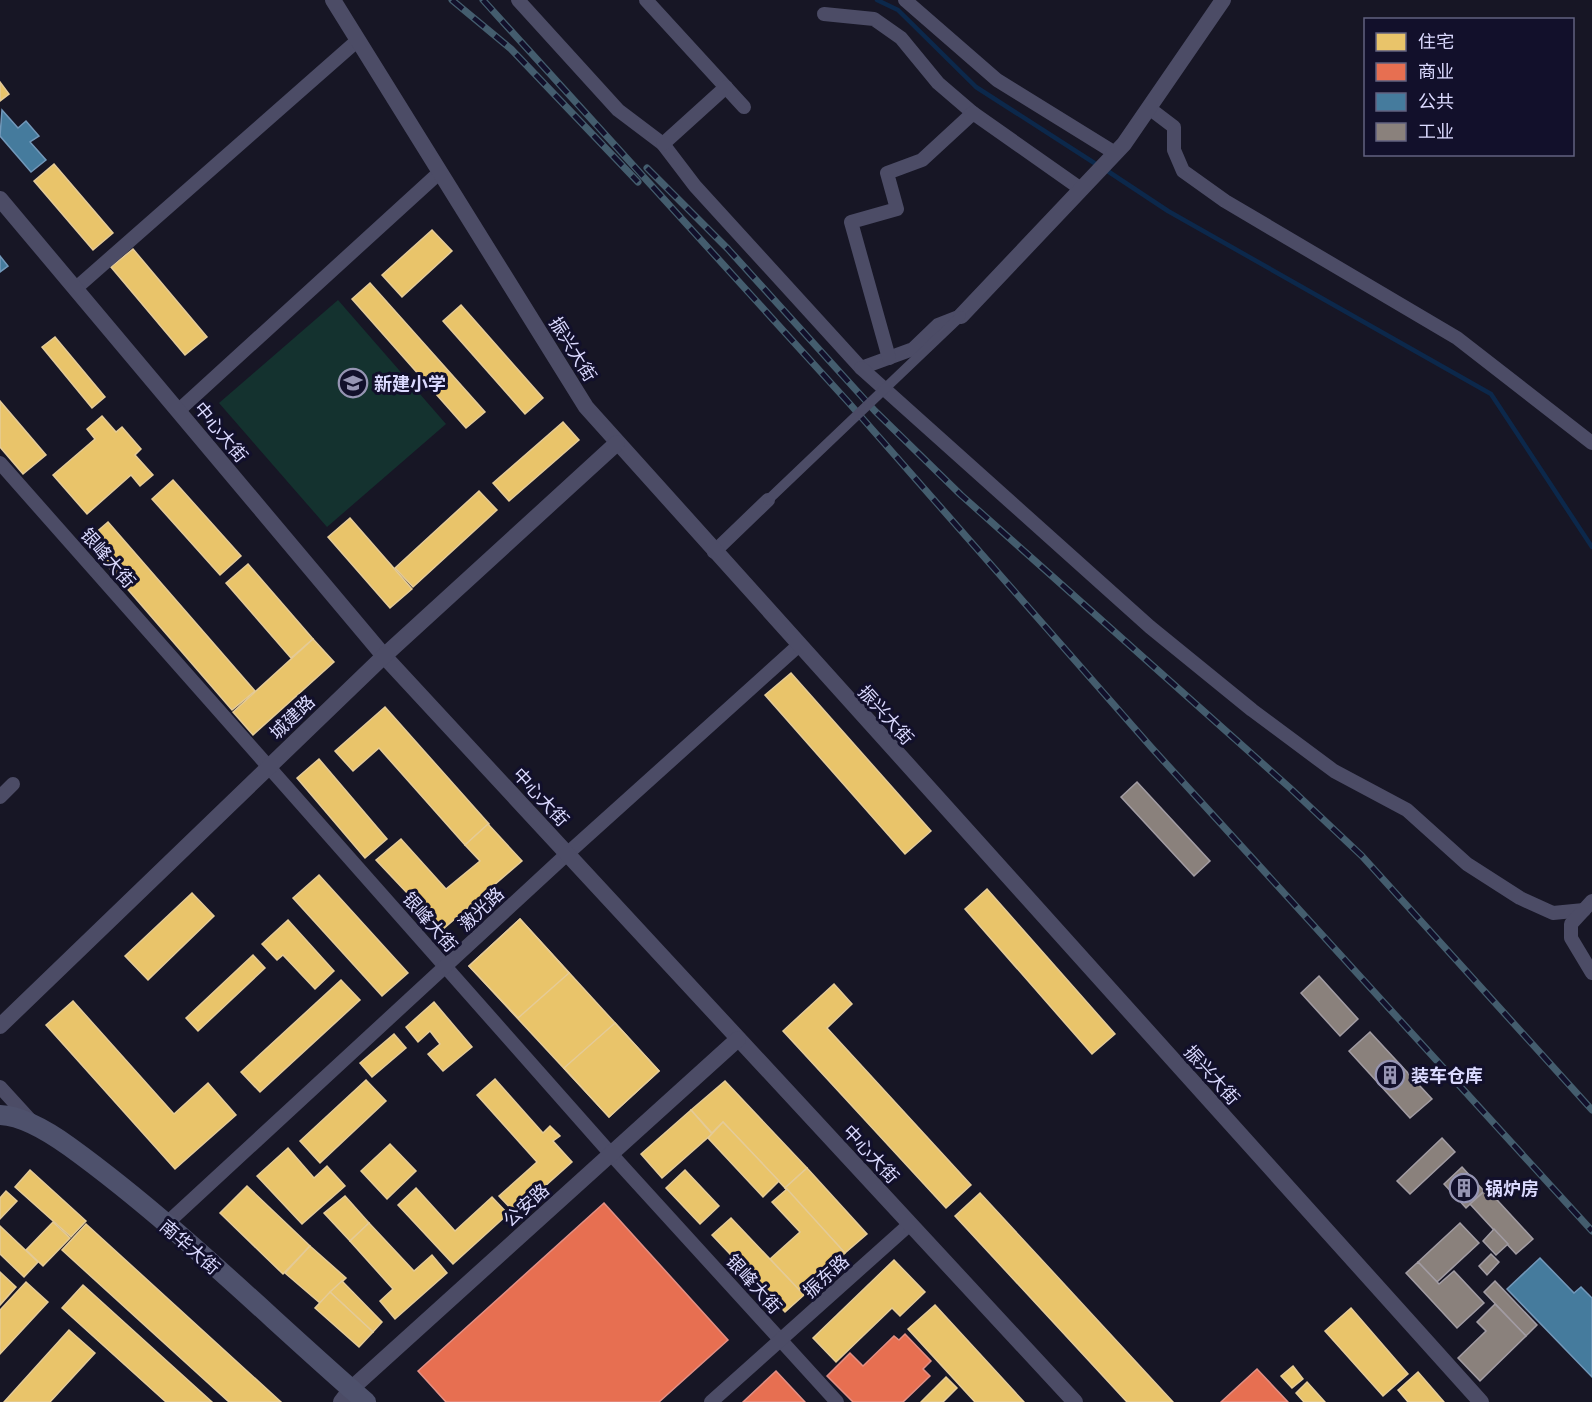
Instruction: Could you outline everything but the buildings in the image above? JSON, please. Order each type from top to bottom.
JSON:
[{"type":"main road","name":"南华大街","points":[[0,1116],[7,1116],[38,1128],[69,1146],[165,1225],[353,1398]]},
{"type":"street","name":"振兴大街","points":[[333,0],[586,407],[798,646],[1481,1402]]},
{"type":"street","points":[[518,0],[618,110],[663,144],[694,186],[861,368],[1150,627],[1252,710],[1334,771],[1407,810],[1467,864],[1520,898],[1553,913],[1588,906]]},
{"type":"street","points":[[646,0],[744,107]]},
{"type":"street","points":[[905,0],[997,80],[1106,163]]},
{"type":"street","points":[[714,552],[961,316],[1106,163],[1149,108],[1223,0]]},
{"type":"street","points":[[824,14],[874,19],[901,38],[938,83],[974,113],[1081,189]]},
{"type":"street","points":[[75,289],[358,40]]},
{"type":"street","points":[[663,144],[726,87]]},
{"type":"street","points":[[1149,108],[1174,127],[1174,150],[1183,171],[1225,201],[1457,338],[1592,442]]},
{"type":"street","points":[[889,358],[851,222],[897,209],[887,173],[922,160],[974,113]]},
{"type":"street","points":[[178,411],[440,172]]},
{"type":"street","name":"中心大街","points":[[0,199],[384,656],[1075,1402]]},
{"type":"street","points":[[861,368],[913,349],[938,325],[961,316]]},
{"type":"street","name":"城建路","points":[[0,1026],[384,656],[617,443]]},
{"type":"street","name":"银峰大街","points":[[0,463],[611,1154],[837,1402]]},
{"type":"street","name":"激光路","points":[[165,1225],[567,854],[798,646]]},
{"type":"street","points":[[0,797],[13,784]]},
{"type":"street","points":[[1588,906],[1571,924],[1571,938],[1592,973]]},
{"type":"street","name":"公安路","points":[[353,1398],[611,1154],[738,1039]]},
{"type":"street","points":[[0,1088],[38,1128]]},
{"type":"street","name":"振东路","points":[[711,1402],[910,1224]]},
{"type":"green space","points":[[338,300],[446,424],[327,527],[219,403]]},
{"type":"waterway","points":[[877,0],[898,10],[976,87],[1099,166]]},
{"type":"waterway","points":[[1106,170],[1168,211],[1491,394],[1592,547]]},
{"type":"railway","points":[[452,0],[511,49],[638,182]]},
{"type":"railway","points":[[483,0],[849,403],[1151,747],[1592,1231]]},
{"type":"railway","points":[[647,168],[728,249],[875,411],[961,495],[1290,788],[1362,856],[1592,1110]]},
{"type":"place","name":"新建小学","points":[[353,383]]},
{"type":"place","name":"装车仓库","points":[[1390,1075]]},
{"type":"place","name":"锅炉房","points":[[1464,1188]]}]
